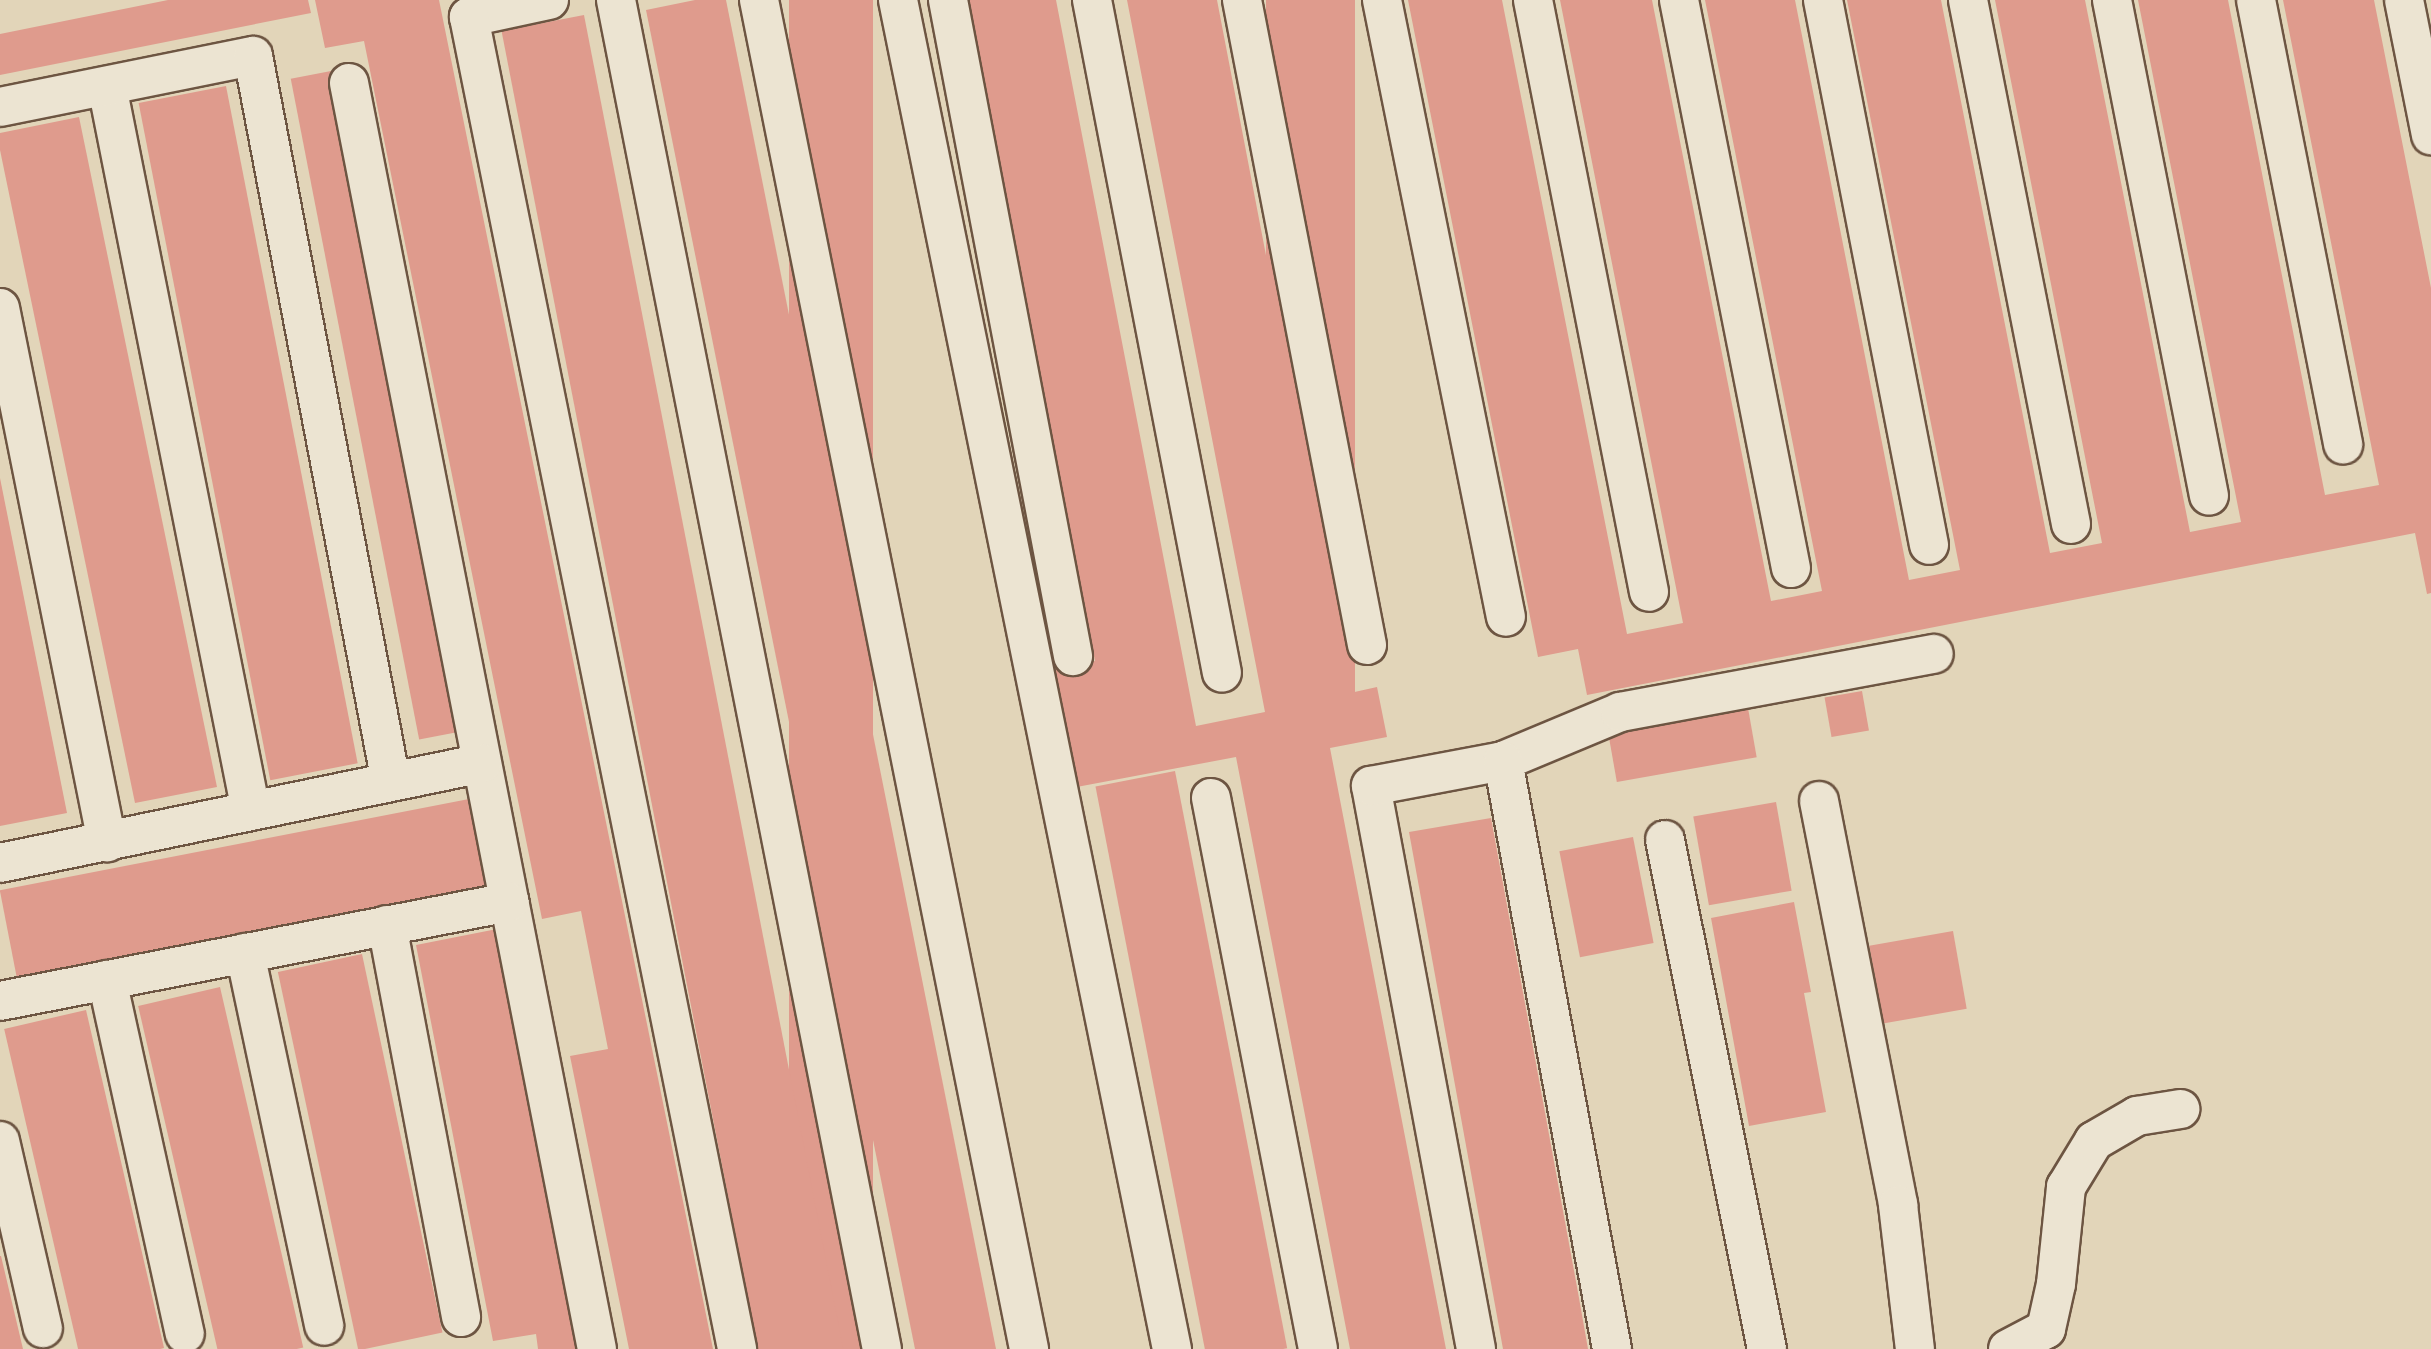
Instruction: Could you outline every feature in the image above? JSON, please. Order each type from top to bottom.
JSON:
[{"type":"lane","points":[[549,0],[469,17],[737,1349]]},
{"type":"lane","points":[[616,0],[882,1349]]},
{"type":"lane","points":[[759,0],[1029,1349]]},
{"type":"lane","points":[[898,0],[1172,1349]]},
{"type":"lane","points":[[948,0],[1073,656]]},
{"type":"lane","points":[[1092,0],[1222,673]]},
{"type":"lane","points":[[1242,0],[1367,645]]},
{"type":"lane","points":[[1382,0],[1506,617]]},
{"type":"lane","points":[[1533,0],[1649,592]]},
{"type":"lane","points":[[1679,0],[1791,568]]},
{"type":"lane","points":[[1823,0],[1929,545]]},
{"type":"lane","points":[[1968,0],[2071,524]]},
{"type":"lane","points":[[2112,0],[2209,495]]},
{"type":"lane","points":[[2256,0],[2343,445]]},
{"type":"lane","points":[[2404,0],[2431,135]]},
{"type":"lane","points":[[0,107],[253,56],[391,782]]},
{"type":"lane","points":[[349,83],[597,1349]]},
{"type":"lane","points":[[107,86],[251,811]]},
{"type":"lane","points":[[0,308],[107,842]]},
{"type":"lane","points":[[1476,1349],[1371,786],[1503,761],[1620,712],[1934,654]]},
{"type":"lane","points":[[1503,761],[1612,1349]]},
{"type":"lane","points":[[0,863],[482,763]]},
{"type":"lane","points":[[1211,798],[1318,1349]]},
{"type":"lane","points":[[1819,800],[1898,1205],[1915,1349]]},
{"type":"lane","points":[[1665,840],[1767,1349]]},
{"type":"lane","points":[[0,1000],[509,902]]},
{"type":"lane","points":[[387,925],[461,1317]]},
{"type":"lane","points":[[246,953],[324,1326]]},
{"type":"lane","points":[[107,980],[185,1334]]},
{"type":"lane","points":[[2008,1349],[2046,1329],[2056,1284],[2066,1187],[2094,1140],[2137,1116],[2180,1109]]},
{"type":"lane","points":[[0,1141],[43,1328]]},
{"type":"building","points":[[168,0],[308,0],[311,13],[0,75],[0,34]]},
{"type":"building","points":[[315,0],[439,0],[713,1349],[629,1349],[570,1056],[608,1049],[581,911],[542,919],[364,41],[325,48]]},
{"type":"building","points":[[695,0],[726,0],[996,1349],[915,1349],[646,10]]},
{"type":"building","points":[[789,0],[873,0],[873,1349],[789,1349]]},
{"type":"building","points":[[968,0],[1056,0],[1196,726],[1265,712],[1127,0],[1217,0],[1350,693],[1377,687],[1387,737],[1330,748],[1446,1349],[1350,1349],[1236,757],[1066,789],[1043,671],[1095,661]]},
{"type":"building","points":[[1266,0],[1355,0],[1355,705],[1266,705]]},
{"type":"building","points":[[1408,0],[1502,0],[1627,634],[1683,623],[1560,0],[1652,0],[1771,601],[1822,591],[1705,0],[1795,0],[1909,580],[1960,570],[1847,0],[1941,0],[2050,553],[2102,543],[1995,0],[2085,0],[2190,532],[2241,522],[2138,0],[2228,0],[2325,495],[2379,485],[2283,0],[2374,0],[2431,288],[2431,593],[2427,594],[2415,533],[1587,695],[1578,649],[1538,657]]},
{"type":"building","points":[[584,15],[843,1349],[758,1349],[502,31]]},
{"type":"building","points":[[331,71],[459,732],[419,739],[291,79]]},
{"type":"building","points":[[226,86],[358,763],[270,780],[139,103]]},
{"type":"building","points":[[79,117],[217,787],[135,803],[0,150],[0,133]]},
{"type":"building","points":[[0,478],[67,813],[0,826]]},
{"type":"building","points":[[1862,691],[1869,730],[1832,737],[1825,698]]},
{"type":"building","points":[[1748,708],[1757,757],[1617,782],[1608,733]]},
{"type":"building","points":[[1175,771],[1287,1348],[1205,1349],[1095,786]]},
{"type":"building","points":[[469,799],[486,887],[17,979],[0,890]]},
{"type":"building","points":[[1776,802],[1792,891],[1709,905],[1693,817]]},
{"type":"building","points":[[1491,818],[1588,1349],[1503,1349],[1409,832]]},
{"type":"building","points":[[1633,837],[1654,943],[1580,957],[1559,851]]},
{"type":"building","points":[[1794,902],[1811,992],[1804,993],[1826,1112],[1749,1126],[1711,918]]},
{"type":"building","points":[[497,929],[581,1349],[538,1349],[536,1334],[493,1341],[416,945]]},
{"type":"building","points":[[1953,931],[1967,1009],[1883,1024],[1869,946]]},
{"type":"building","points":[[362,954],[442,1333],[358,1349],[278,972]]},
{"type":"building","points":[[220,987],[303,1348],[217,1349],[138,1006]]},
{"type":"building","points":[[86,1010],[164,1348],[78,1349],[4,1029]]},
{"type":"building","points":[[1,1256],[23,1349],[0,1349]]}]
